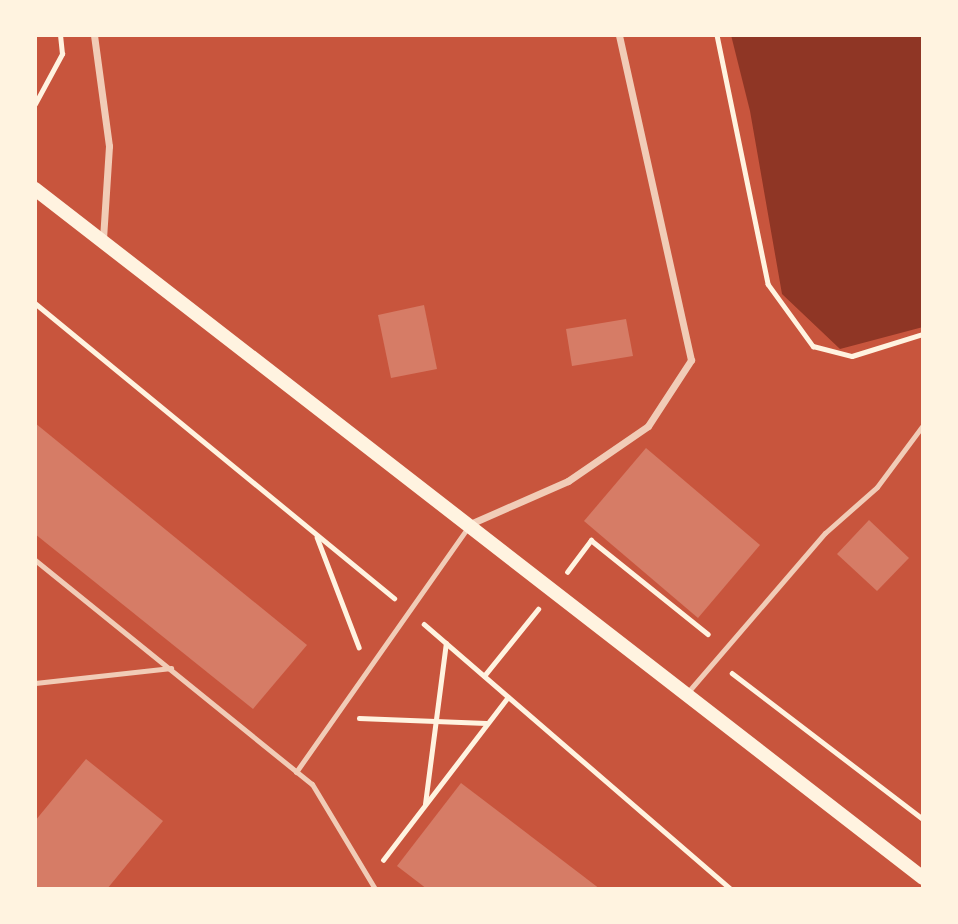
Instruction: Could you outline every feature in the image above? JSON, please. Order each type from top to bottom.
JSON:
[{"type":"main road","points":[[35,189],[103,239],[923,878]]},
{"type":"street","points":[[94,35],[109,146],[103,239]]},
{"type":"street","points":[[470,524],[568,481],[648,426],[691,360],[619,35]]},
{"type":"lane","points":[[686,694],[825,533],[877,487],[923,425]]},
{"type":"lane","points":[[296,772],[470,524]]},
{"type":"lane","points":[[35,561],[172,668],[312,784],[375,889]]},
{"type":"lane","points":[[35,683],[172,668]]},
{"type":"path","points":[[35,104],[41,100],[62,54],[60,35]]},
{"type":"path","points":[[717,35],[768,284],[813,346],[852,356],[923,334]]},
{"type":"path","points":[[35,303],[409,611],[731,889]]},
{"type":"path","points":[[317,535],[368,670]]},
{"type":"path","points":[[425,805],[446,643]]},
{"type":"path","points":[[716,661],[923,820]]},
{"type":"path","points":[[370,878],[508,696]]},
{"type":"path","points":[[335,717],[487,723]]},
{"type":"shaded area","points":[[731,35],[923,35],[923,327],[840,349],[782,294],[750,111]]},
{"type":"building","points":[[424,305],[437,369],[391,378],[378,315]]},
{"type":"building","points":[[626,319],[633,356],[572,366],[566,329]]},
{"type":"building","points":[[35,423],[307,645],[253,709],[35,534]]},
{"type":"building","points":[[646,448],[760,545],[698,618],[584,521]]},
{"type":"building","points":[[869,520],[909,558],[877,591],[837,554]]},
{"type":"building","points":[[86,759],[163,821],[107,889],[35,889],[35,821]]},
{"type":"building","points":[[461,783],[600,889],[427,889],[397,866]]}]
